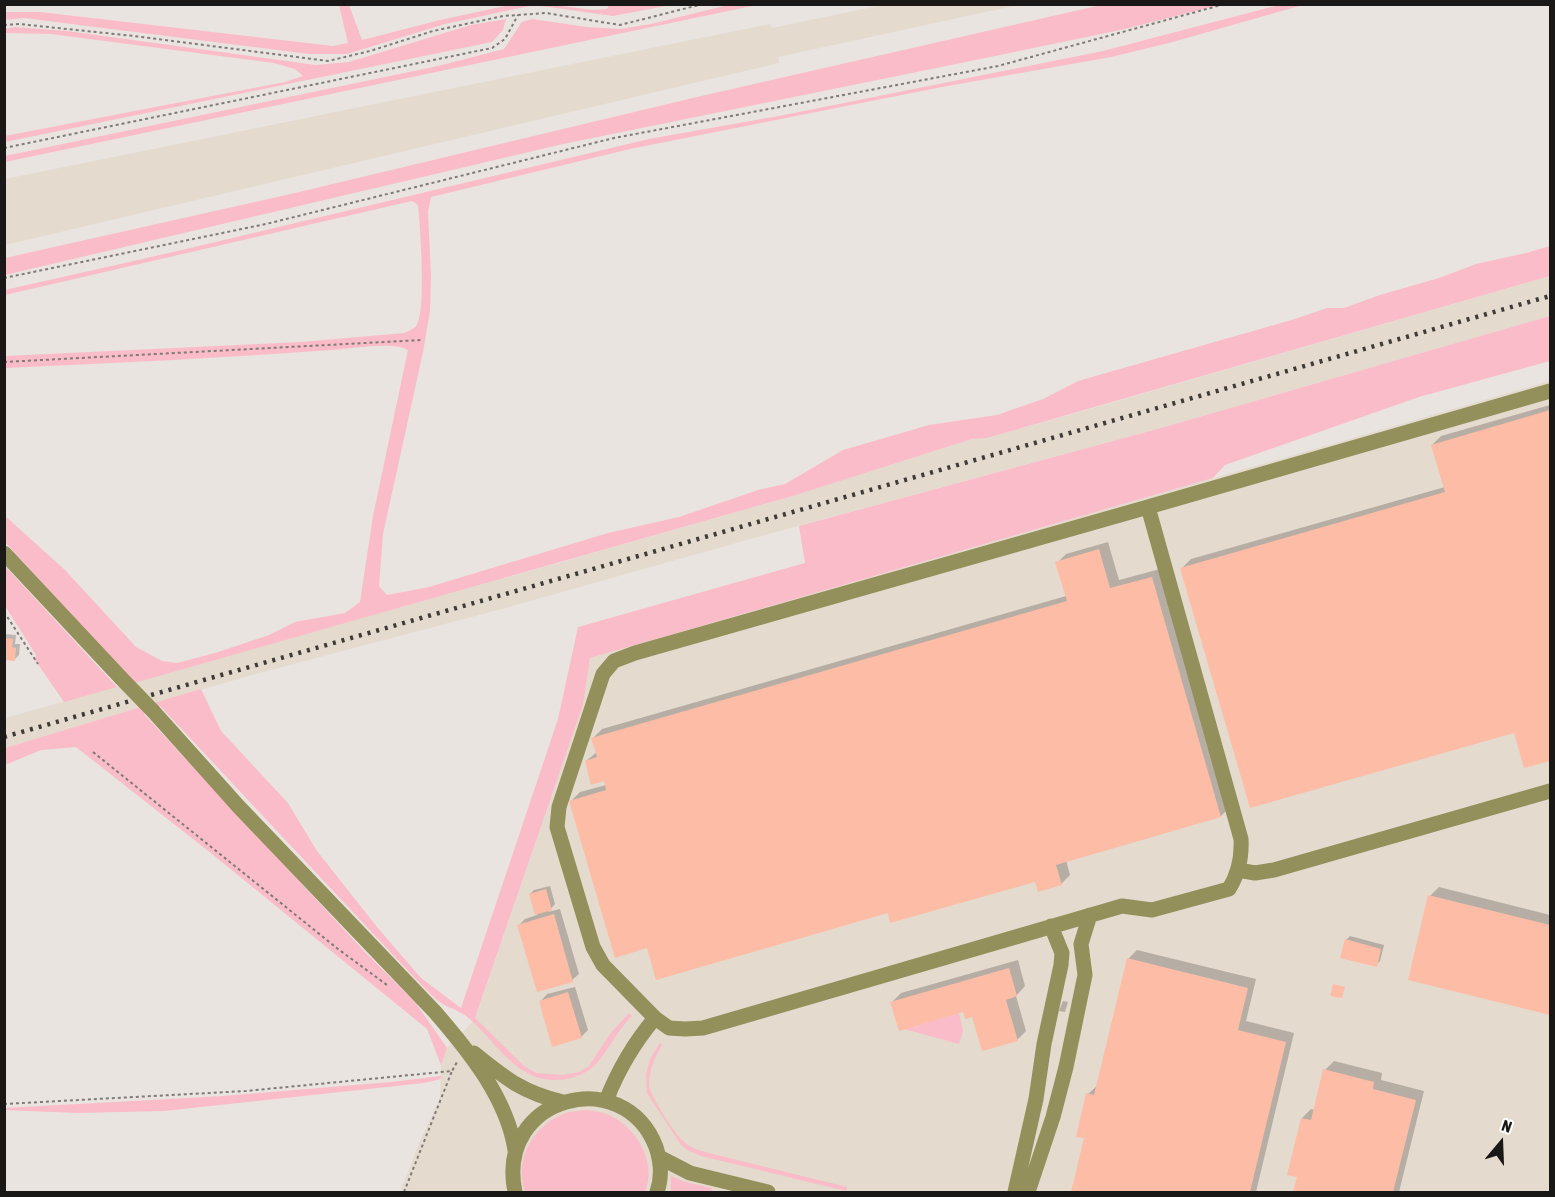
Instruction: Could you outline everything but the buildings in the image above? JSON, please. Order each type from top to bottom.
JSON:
[{"type":"street","points":[[1148,507],[1241,839],[1242,859],[1229,889],[1152,910],[1122,906],[703,1028],[669,1028],[655,1018],[603,966],[593,947],[557,827],[559,807],[588,715],[603,674],[614,662],[635,653],[1551,391]]},
{"type":"street","points":[[4,553],[153,711],[239,807],[428,1004],[465,1046],[502,1107],[512,1129],[515,1150],[511,1175],[515,1192]]},
{"type":"street","points":[[1238,870],[1255,873],[1274,870],[1551,790]]},
{"type":"street","points":[[1028,1192],[1053,1117],[1066,1067],[1085,975],[1081,944],[1090,915]]},
{"type":"street","points":[[1015,1192],[1036,1099],[1044,1044],[1061,965],[1062,953],[1051,927]]},
{"type":"street","points":[[606,1101],[616,1075],[643,1031],[655,1018]]},
{"type":"street","points":[[465,1046],[515,1085],[533,1094],[563,1102],[592,1099],[606,1101],[625,1110],[640,1122],[652,1138],[659,1156],[660,1182],[657,1192]]},
{"type":"street","points":[[515,1150],[526,1129],[542,1113],[563,1102]]},
{"type":"street","points":[[659,1156],[690,1173],[768,1192]]},
{"type":"path","points":[[4,25],[19,24],[134,36],[328,61],[370,51],[433,31],[503,16],[546,13],[620,25],[703,4]]},
{"type":"path","points":[[4,278],[266,224],[614,138],[998,66],[1225,4]]},
{"type":"path","points":[[4,148],[492,48],[505,39],[518,15]]},
{"type":"path","points":[[4,362],[422,340]]},
{"type":"path","points":[[4,612],[38,664]]},
{"type":"path","points":[[93,752],[338,949],[394,990]]},
{"type":"path","points":[[404,1192],[452,1071],[465,1046]]},
{"type":"path","points":[[4,1104],[246,1091],[452,1071]]},
{"type":"shaded area","points":[[732,4],[757,5],[5,162],[5,156],[438,66],[504,49],[522,22],[532,19],[620,29],[651,24]]},
{"type":"shaded area","points":[[339,5],[349,5],[362,40],[510,5],[534,5],[445,24],[347,54],[309,54],[24,18],[4,20],[5,12],[40,12],[333,46],[348,43]]},
{"type":"shaded area","points":[[534,5],[593,10],[607,9],[609,5],[671,5],[613,16]]},
{"type":"shaded area","points":[[883,5],[1018,5],[778,57],[779,63],[5,245],[5,179],[770,24],[772,28]]},
{"type":"shaded area","points":[[1101,5],[1219,5],[1125,29],[563,144],[5,275],[5,258],[295,193],[697,97]]},
{"type":"shaded area","points":[[1279,5],[1303,5],[1111,57],[942,87],[630,149],[431,197],[428,211],[430,311],[383,534],[379,586],[387,595],[429,587],[608,533],[679,517],[758,490],[785,484],[843,450],[929,425],[997,415],[1043,399],[1078,381],[1327,308],[1344,308],[1476,264],[1550,246],[1550,276],[987,438],[972,439],[796,495],[134,683],[5,542],[4,515],[65,570],[136,647],[162,661],[177,663],[215,653],[269,635],[295,622],[345,613],[360,602],[373,516],[408,350],[392,346],[372,346],[5,368],[5,356],[301,342],[404,333],[416,326],[421,304],[422,268],[418,205],[412,201],[5,295],[5,290],[649,139],[784,115],[1103,51]]},
{"type":"shaded area","points":[[506,19],[503,30],[492,42],[5,142],[5,136],[285,82],[303,76],[295,69],[274,63],[51,34],[5,33],[5,29],[15,27],[67,31],[316,65],[349,62],[471,25]]},
{"type":"shaded area","points":[[1550,276],[1550,316],[1161,428],[498,610],[248,676],[5,748],[5,718],[569,560],[796,495],[972,439],[987,438],[1094,408]]},
{"type":"shaded area","points":[[1550,316],[1550,361],[1419,397],[1225,465],[1213,478],[590,658],[583,705],[475,1018],[524,1066],[536,1073],[563,1075],[579,1072],[589,1066],[610,1034],[629,1013],[632,1016],[600,1059],[589,1070],[572,1078],[554,1080],[527,1073],[505,1056],[466,1016],[438,1001],[160,706],[144,714],[364,951],[415,1002],[447,1048],[441,1065],[427,1029],[76,747],[41,750],[5,765],[5,748],[201,689],[221,731],[288,803],[317,851],[377,927],[421,978],[461,1008],[558,719],[578,627],[805,563],[799,526],[1161,428]]},
{"type":"shaded area","points":[[1550,381],[1550,1192],[400,1192],[440,1098],[441,1065],[447,1048],[475,1019],[583,705],[590,658]]},
{"type":"shaded area","points":[[5,566],[117,687],[64,702],[35,660],[36,655],[5,606]]},
{"type":"shaded area","points":[[959,1013],[963,1031],[959,1044],[904,1029]]},
{"type":"shaded area","points":[[660,1043],[662,1045],[650,1074],[650,1090],[669,1123],[686,1144],[705,1152],[847,1187],[846,1191],[701,1156],[681,1145],[647,1093],[646,1075],[650,1059]]},
{"type":"shaded area","points":[[441,1076],[441,1079],[424,1083],[164,1111],[77,1113],[5,1110],[5,1108],[223,1096]]},
{"type":"shaded area","points":[[586,1110],[609,1115],[628,1128],[636,1137],[642,1147],[648,1169],[645,1192],[525,1192],[522,1168],[528,1146],[534,1136],[542,1127],[563,1114]]},
{"type":"shaded area","points":[[671,1176],[685,1182],[712,1188],[711,1192],[671,1192]]},
{"type":"railway","points":[[4,737],[1550,296]]}]
